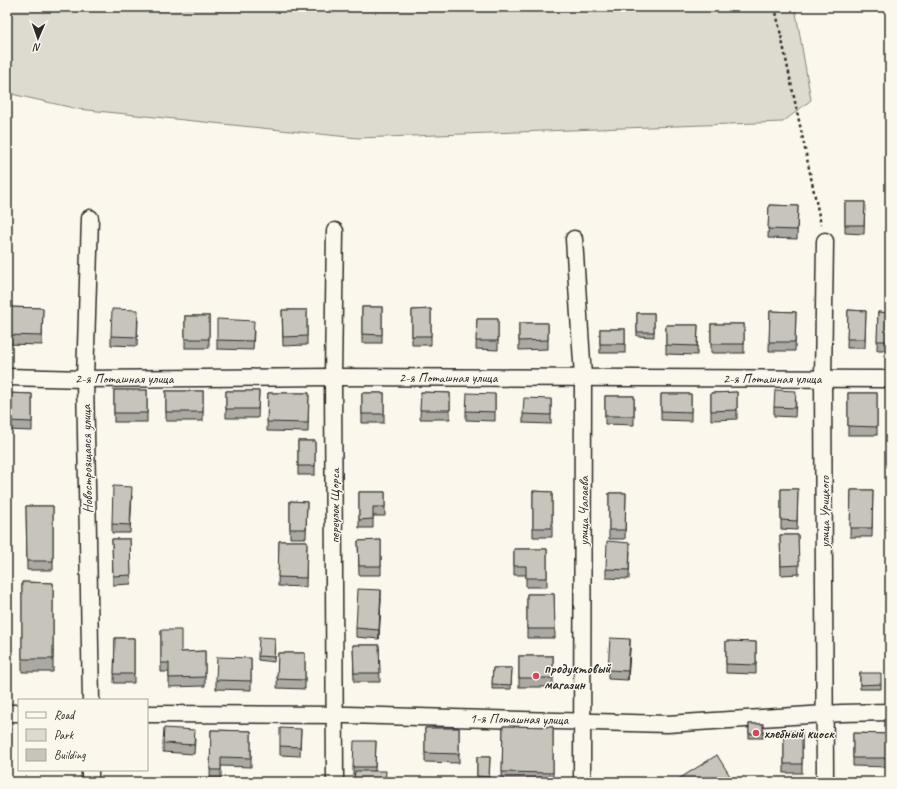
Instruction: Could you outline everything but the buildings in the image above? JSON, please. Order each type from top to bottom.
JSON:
[{"type":"street","name":"Новостроящаяся улица","points":[[90,218],[85,379],[91,699]]},
{"type":"street","name":"переулок Щорса","points":[[335,231],[333,377],[335,782]]},
{"type":"street","name":"улица Чапаева","points":[[574,239],[583,377],[582,782]]},
{"type":"street","name":"улица Урицкого","points":[[825,241],[823,379],[826,714],[825,782]]},
{"type":"street","name":"2-я Поташная улица","points":[[7,376],[85,379],[333,377],[890,379]]},
{"type":"street","name":"1-я Поташная улица","points":[[148,714],[335,715],[582,720],[667,724],[826,714],[890,712]]},
{"type":"street","points":[[7,713],[18,713]]},
{"type":"street","points":[[90,771],[90,782]]},
{"type":"path","points":[[775,7],[825,241]]},
{"type":"green space","points":[[7,7],[795,7],[811,100],[783,122],[358,138],[78,109],[7,93]]},
{"type":"place","name":"продуктовый магазин","points":[[536,676]]},
{"type":"place","name":"хлебный киоск","points":[[756,733]]}]
